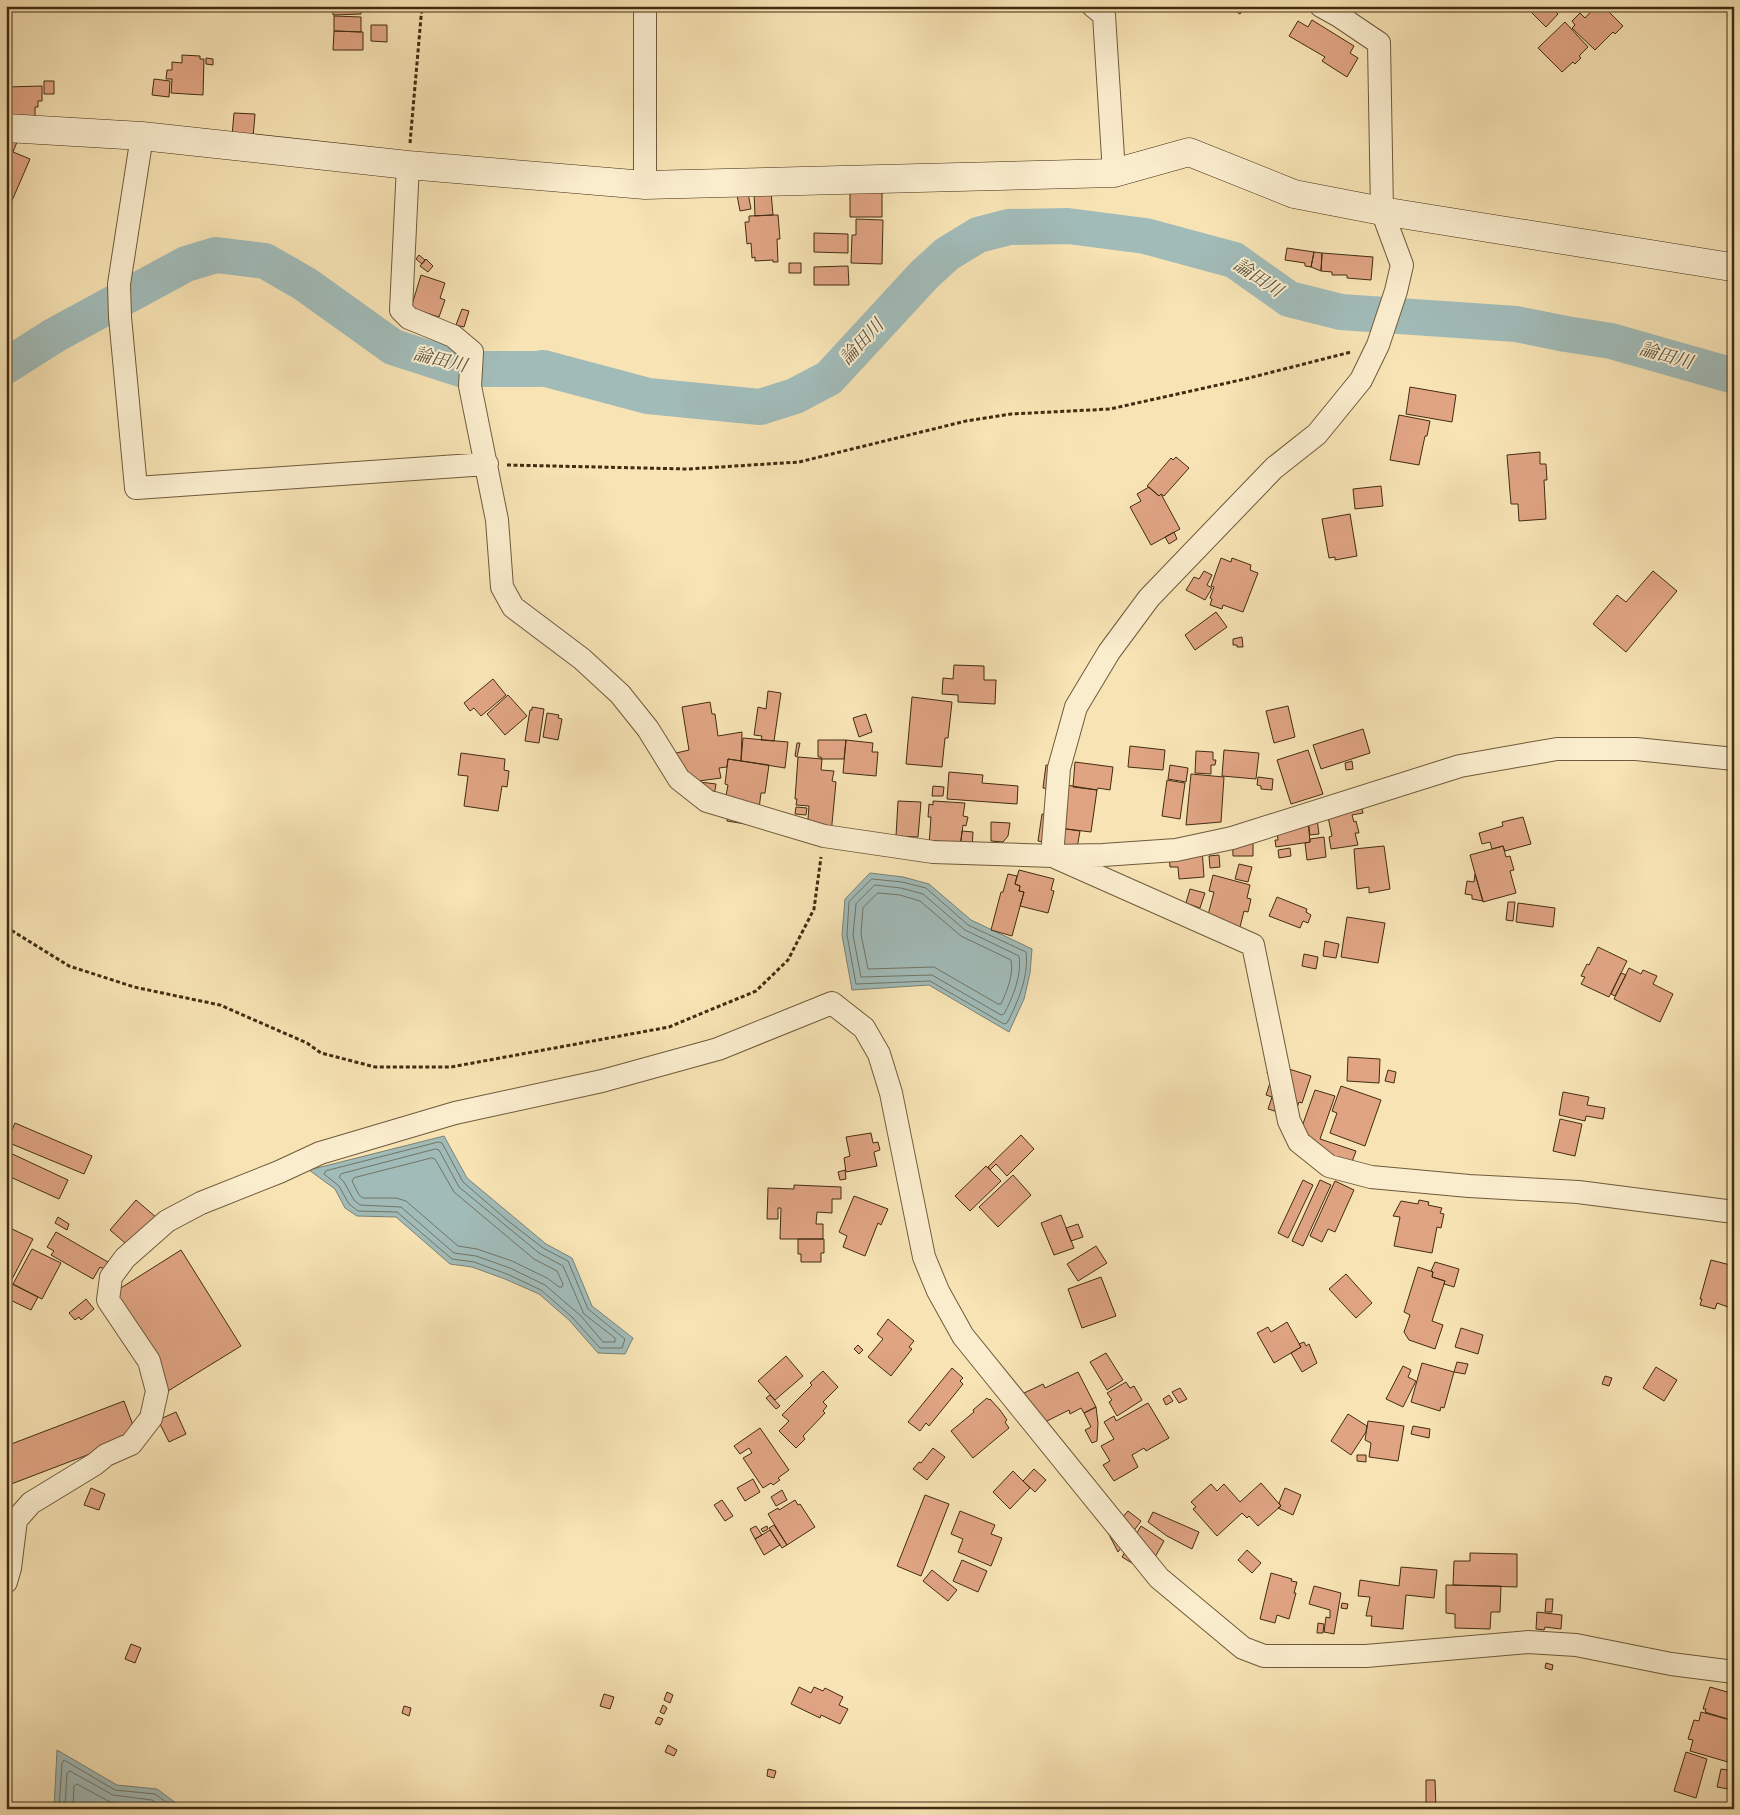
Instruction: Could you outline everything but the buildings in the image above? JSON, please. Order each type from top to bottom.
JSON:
[{"type":"street","points":[[645,6],[645,185]]},
{"type":"street","points":[[1093,6],[1104,15],[1114,173]]},
{"type":"street","points":[[1052,856],[1059,768],[1076,707],[1109,652],[1149,598],[1274,468],[1317,434],[1361,380],[1378,345],[1396,291],[1402,265],[1382,210],[1379,43],[1321,6]]},
{"type":"street","points":[[6,128],[142,136],[408,165],[645,185],[1114,173],[1189,152],[1294,194],[1382,210],[1734,266]]},
{"type":"street","points":[[142,136],[119,284],[120,317],[136,488],[487,464]]},
{"type":"street","points":[[408,165],[401,310],[409,318],[453,336],[472,352],[470,386],[497,520],[502,587],[513,606],[582,659],[620,694],[648,729],[679,779],[708,801],[824,836],[933,852],[1052,856],[1103,855],[1176,850],[1223,840],[1460,766],[1557,749],[1636,749],[1734,759]]},
{"type":"street","points":[[1052,856],[1253,945],[1289,1121],[1299,1142],[1329,1166],[1371,1177],[1469,1186],[1578,1192],[1734,1212]]},
{"type":"street","points":[[6,1582],[10,1568],[16,1520],[32,1503],[95,1464],[106,1455],[131,1444],[151,1418],[157,1391],[149,1361],[108,1300],[111,1277],[125,1258],[167,1221],[201,1203],[279,1172],[320,1153],[455,1113],[602,1080],[718,1049],[832,1003],[864,1028],[879,1054],[891,1093],[924,1257],[938,1291],[962,1336],[1159,1578],[1243,1648],[1264,1656],[1366,1656],[1528,1642],[1576,1645],[1671,1664],[1734,1672]]},
{"type":"path","points":[[408,165],[422,6]]},
{"type":"path","points":[[487,464],[688,469],[799,462],[966,421],[1011,414],[1110,409],[1245,379],[1378,345]]},
{"type":"path","points":[[6,927],[69,966],[134,987],[220,1005],[307,1043],[321,1053],[375,1066],[451,1067],[669,1027],[756,991],[788,960],[814,910],[824,836]]},
{"type":"water","points":[[870,873],[903,877],[929,884],[971,920],[1032,949],[1030,973],[1024,999],[1009,1032],[929,985],[852,990],[842,935],[845,899]]},
{"type":"water","points":[[444,1136],[467,1178],[546,1244],[572,1258],[592,1306],[633,1338],[625,1354],[598,1353],[569,1320],[539,1294],[472,1267],[450,1264],[396,1217],[357,1216],[345,1208],[335,1189],[309,1170]]},
{"type":"water","points":[[57,1750],[117,1785],[157,1789],[184,1809],[54,1809]]},
{"type":"waterway","name":"論田川","points":[[6,366],[55,335],[186,264],[216,255],[265,261],[305,284],[393,347],[461,369],[543,368],[648,396],[760,407],[795,396],[829,378],[924,275],[947,254],[978,235],[1009,227],[1068,226],[1145,236],[1234,260],[1289,299],[1341,312],[1516,324],[1611,341],[1734,376]]}]
